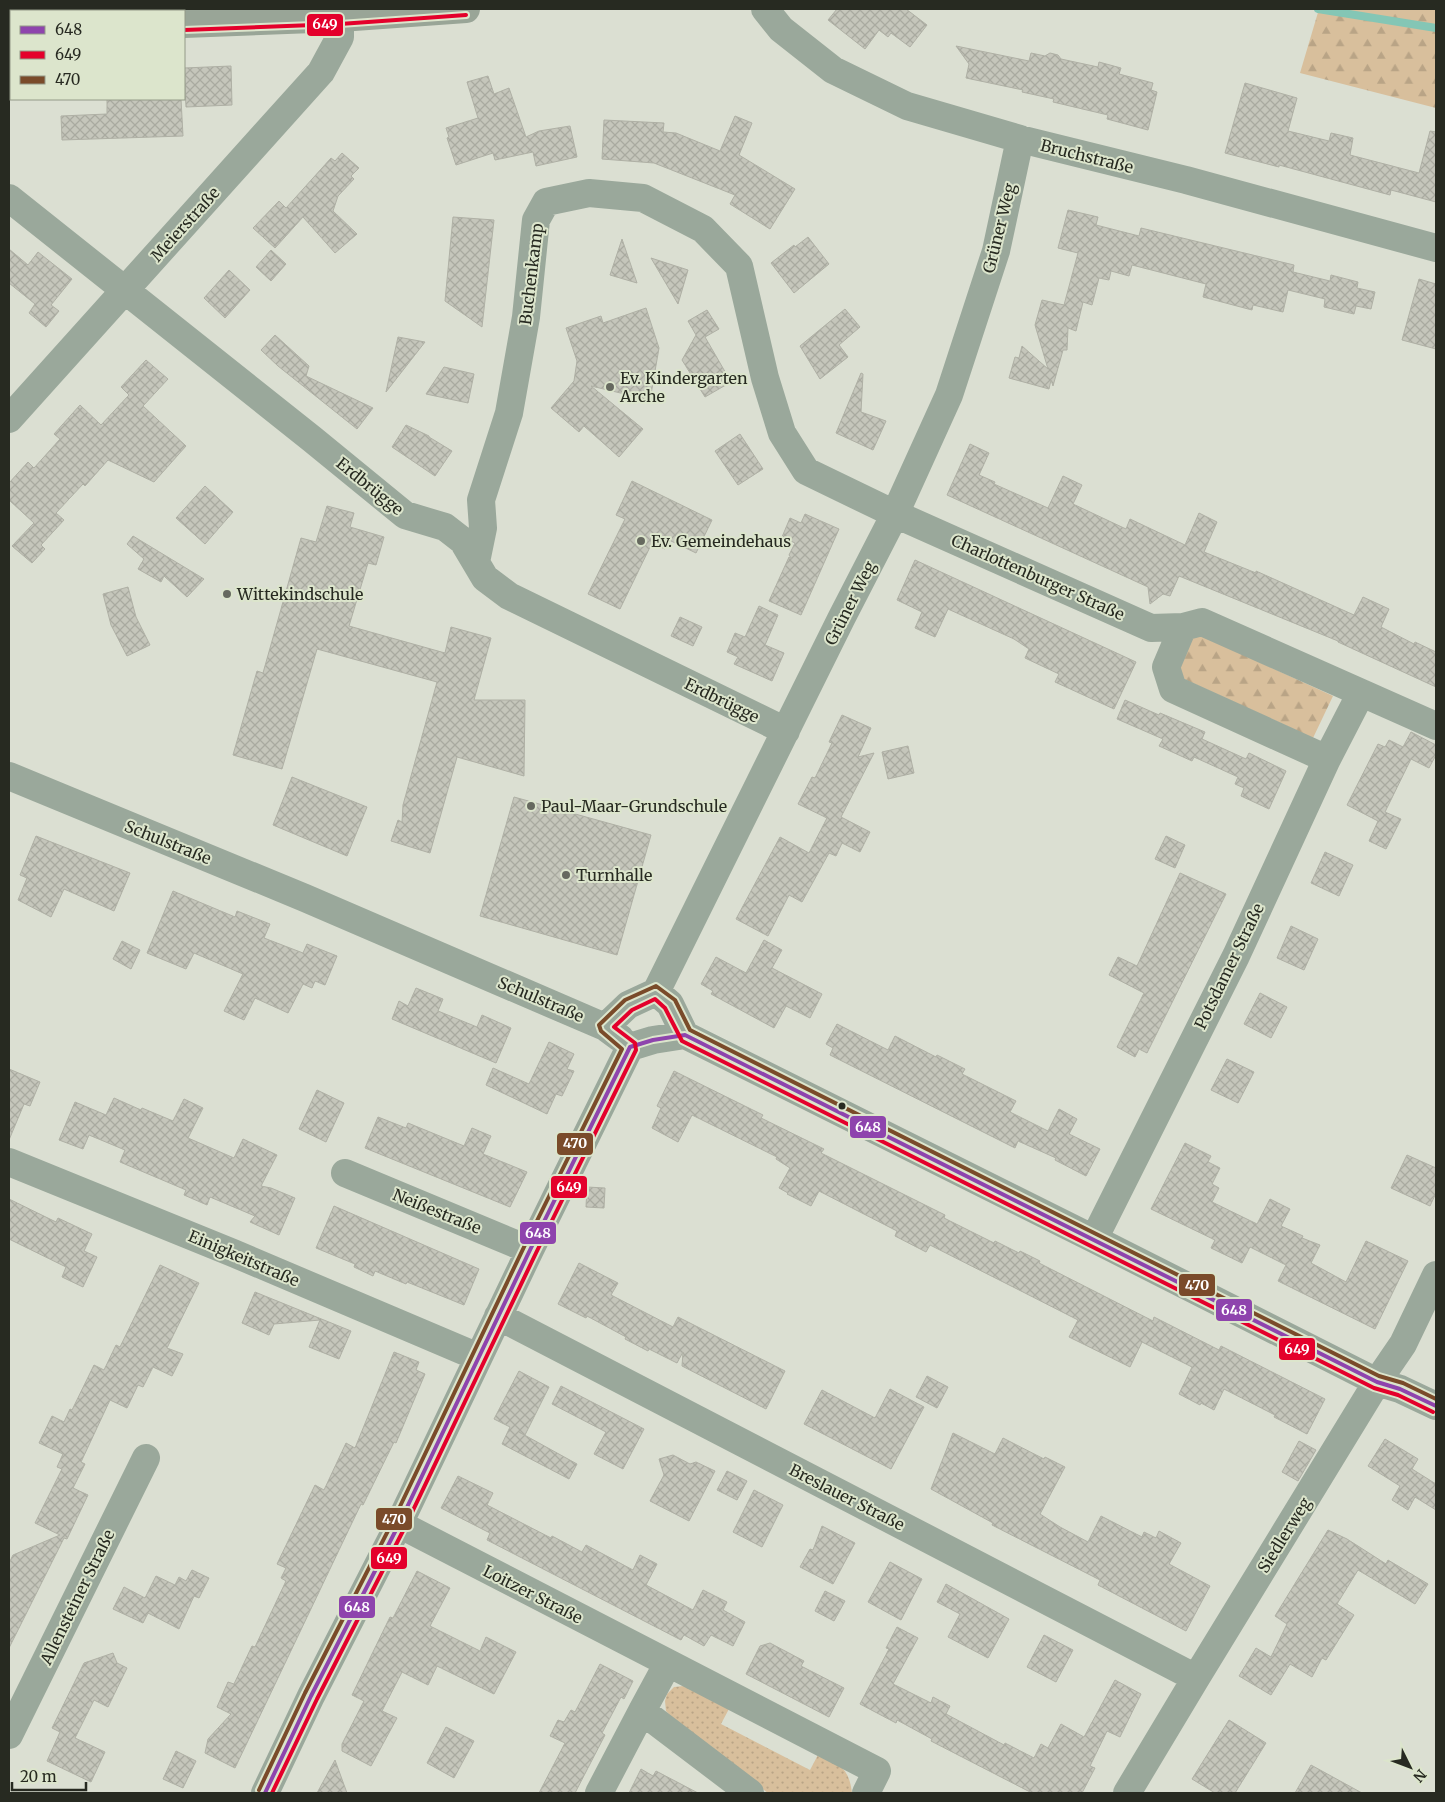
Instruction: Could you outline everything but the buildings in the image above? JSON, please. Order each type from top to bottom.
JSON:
[{"type":"main road","points":[[185,24],[340,18],[466,9]]},
{"type":"street","name":"Bruchstraße","points":[[765,9],[781,28],[833,70],[906,106],[1020,139],[1186,180],[1436,248]]},
{"type":"street","name":"Meierstraße","points":[[9,419],[321,72],[340,37],[340,18]]},
{"type":"street","name":"Grüner Weg","points":[[656,992],[895,514],[948,395],[996,251],[1020,139]]},
{"type":"street","name":"Buchenkamp","points":[[481,500],[508,412],[526,317],[536,220],[546,202],[589,192],[643,198],[702,229],[739,266],[765,378],[782,433],[806,471],[895,514]]},
{"type":"street","name":"Erdbrügge","points":[[9,198],[405,515],[445,527],[463,541],[485,578],[509,596],[786,731]]},
{"type":"street","points":[[445,527],[458,511],[481,500],[483,528],[476,562]]},
{"type":"street","name":"Charlottenburger Straße","points":[[895,514],[1151,628],[1183,627],[1202,622],[1436,726]]},
{"type":"street","points":[[1183,627],[1166,668],[1173,689],[1327,759]]},
{"type":"street","name":"Potsdamer Straße","points":[[1094,1239],[1236,956],[1327,759],[1361,692]]},
{"type":"street","name":"Schulstraße","points":[[9,776],[305,898],[605,1027],[630,1047]]},
{"type":"street","points":[[605,1027],[628,1005],[656,992],[670,1004],[685,1035]]},
{"type":"street","points":[[265,1793],[311,1696],[399,1524],[478,1357],[630,1047],[653,1040],[685,1035],[1377,1382],[1400,1389],[1436,1406]]},
{"type":"street","name":"Einigkeitstraße","points":[[9,1162],[233,1253],[478,1357]]},
{"type":"street","name":"Neißestraße","points":[[345,1173],[530,1250]]},
{"type":"street","name":"Siedlerweg","points":[[1128,1793],[1377,1382],[1403,1344],[1436,1275]]},
{"type":"street","name":"Breslauer Straße","points":[[498,1316],[1196,1678]]},
{"type":"street","name":"Allensteiner Straße","points":[[9,1735],[146,1458]]},
{"type":"street","name":"Loitzer Straße","points":[[399,1524],[877,1771],[866,1793]]},
{"type":"street","points":[[599,1793],[668,1663]]},
{"type":"street","points":[[642,1712],[750,1793]]},
{"type":"green space","points":[[1319,9],[1436,9],[1436,108],[1300,73]]},
{"type":"green space","points":[[1194,632],[1333,696],[1313,738],[1175,675]]},
{"type":"green space","points":[[684,1686],[730,1707],[721,1724],[810,1770],[819,1753],[833,1760],[846,1772],[852,1793],[768,1793],[677,1723],[666,1711],[665,1701],[667,1694],[674,1687]]},
{"type":"waterway","points":[[1318,9],[1436,28]]},
{"type":"transit line","name":"649","points":[[185,30],[340,24],[466,15]]},
{"type":"transit line","name":"470","points":[[259,1790],[305,1693],[393,1521],[524,1247],[622,1049],[601,1031],[599,1025],[625,1000],[656,986],[675,1000],[690,1030],[1379,1376],[1403,1383],[1436,1399]]},
{"type":"transit line","name":"649","points":[[272,1793],[317,1699],[405,1527],[536,1253],[636,1050],[635,1043],[614,1027],[632,1010],[655,999],[665,1008],[682,1041],[1374,1388],[1398,1395],[1433,1412]]},
{"type":"transit line","name":"648","points":[[630,1047],[653,1040],[685,1035],[1377,1382],[1400,1389],[1436,1406]]},
{"type":"transit line","name":"648","points":[[265,1793],[311,1696],[399,1524],[530,1250],[630,1047]]},
{"type":"place","name":"Ev. Kindergarten Arche","points":[[610,387]]},
{"type":"place","name":"Ev. Gemeindehaus","points":[[641,541]]},
{"type":"place","name":"Wittekindschule","points":[[227,594]]},
{"type":"place","name":"Paul-Maar-Grundschule","points":[[531,806]]},
{"type":"place","name":"Turnhalle","points":[[566,875]]}]
